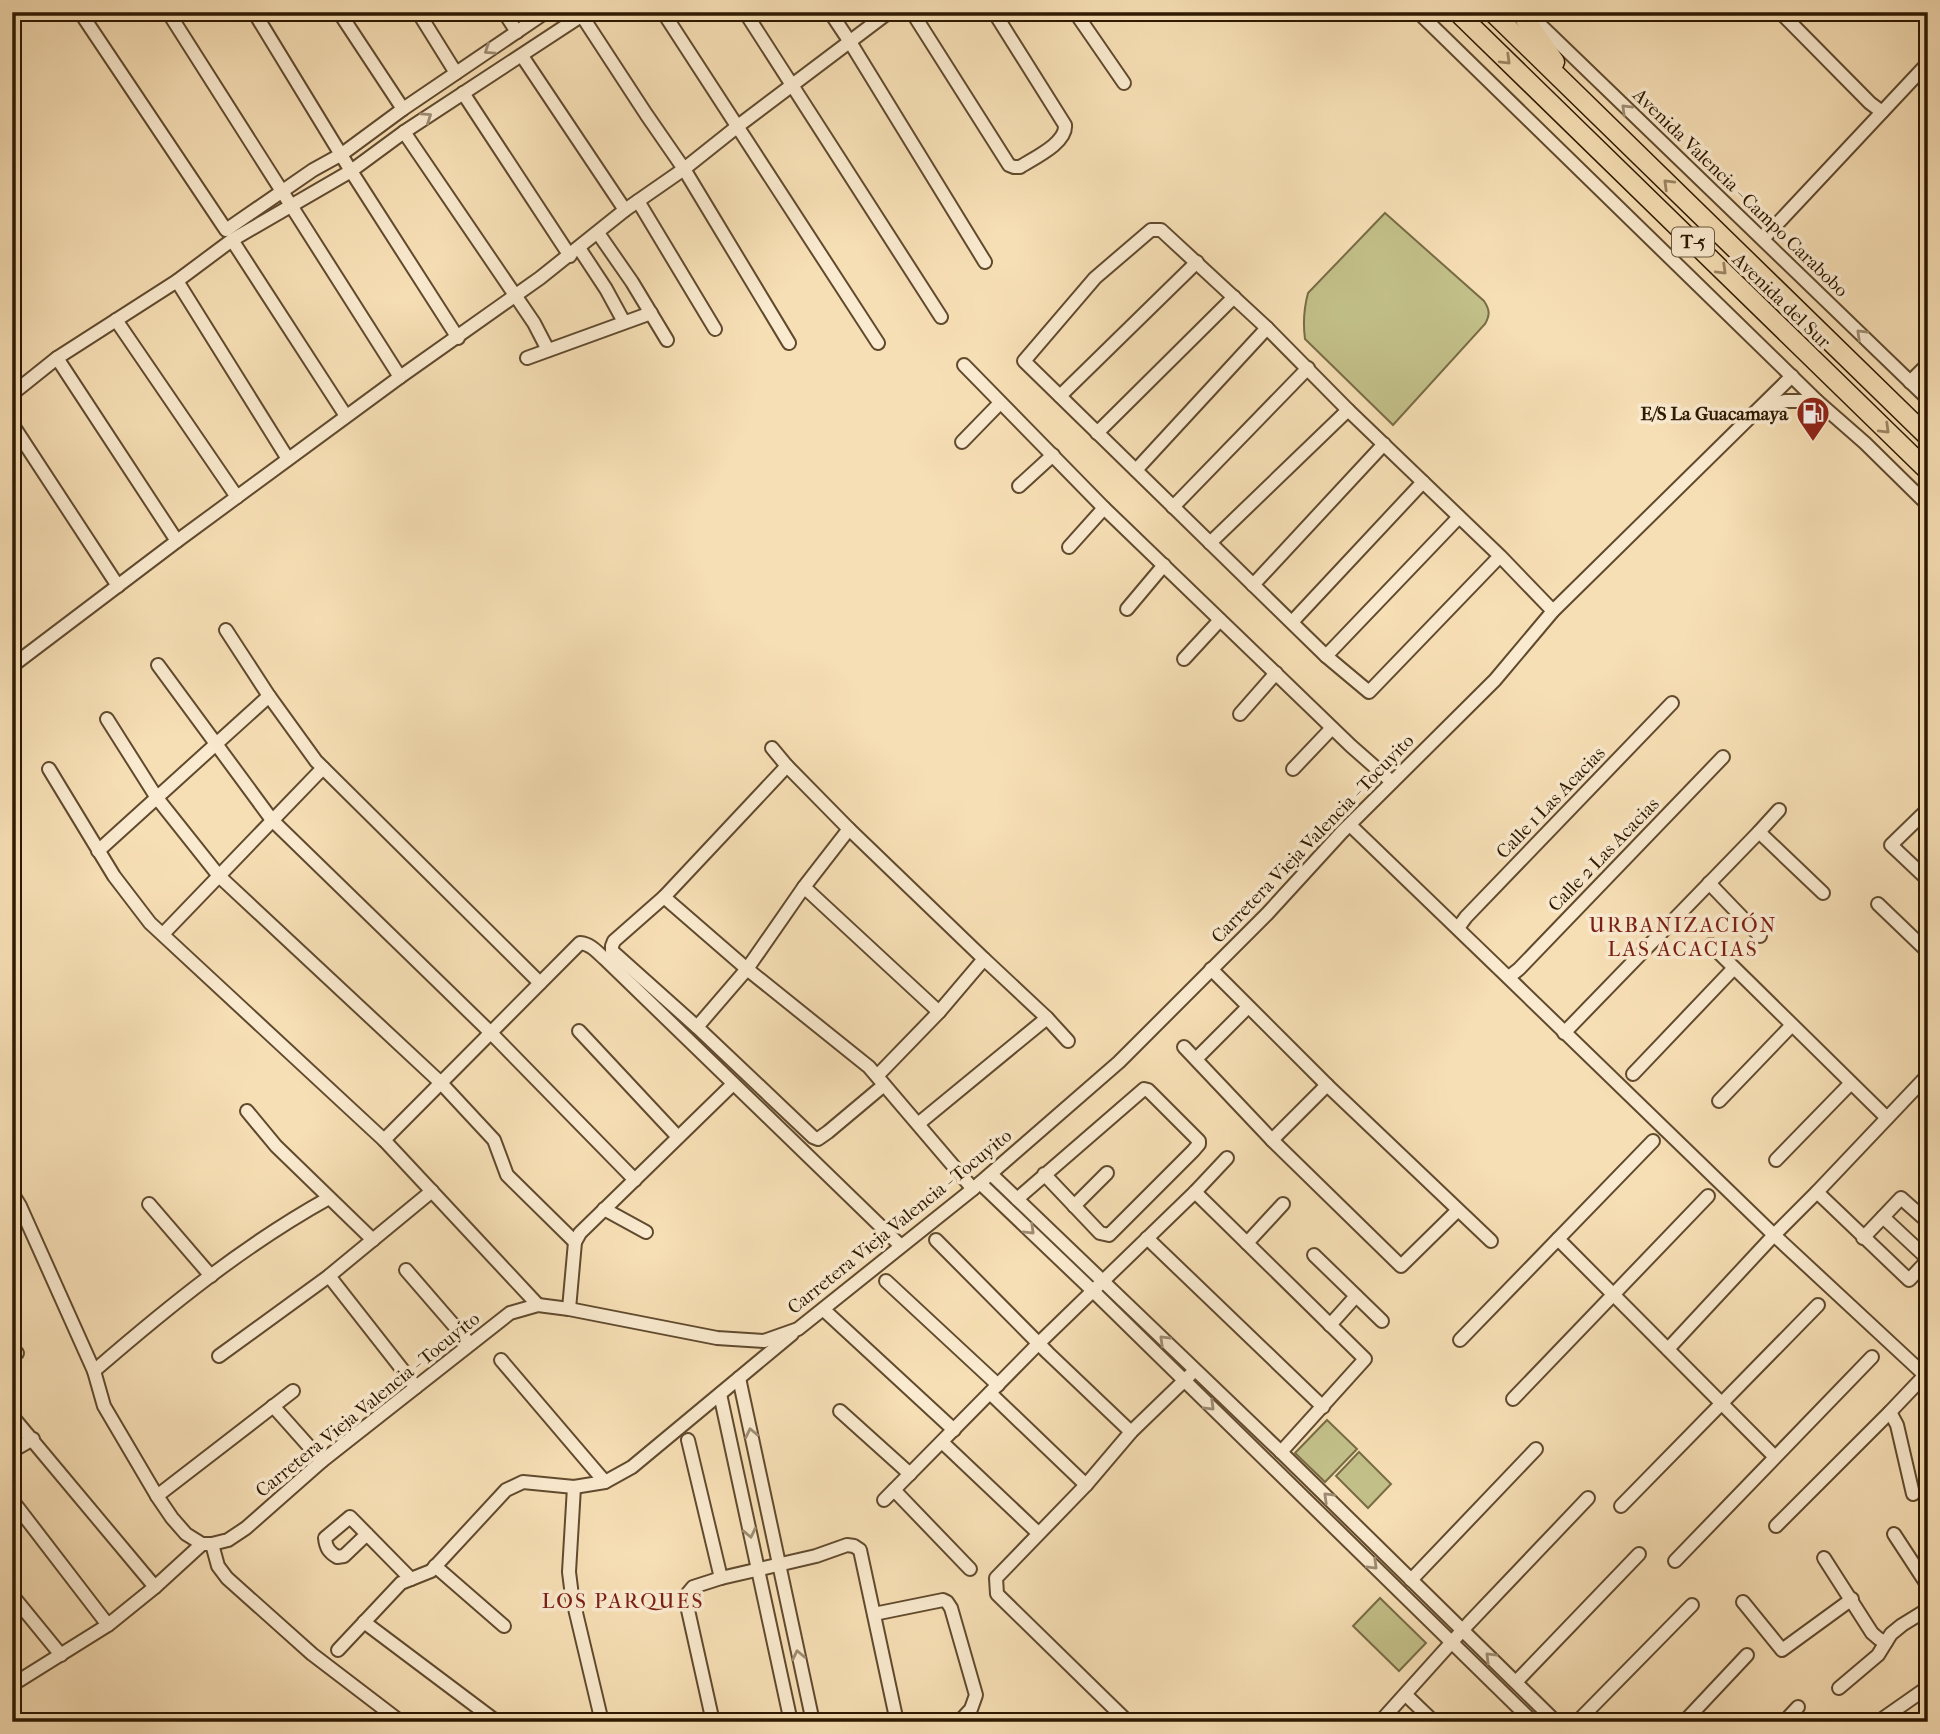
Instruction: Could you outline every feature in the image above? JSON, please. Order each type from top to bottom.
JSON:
[{"type":"highway","name":"Avenida del Sur","points":[[1457,12],[1928,471]]},
{"type":"highway","name":"Avenida del Sur","points":[[1492,12],[1928,437]]},
{"type":"highway","points":[[1520,12],[1579,97]]},
{"type":"street","points":[[80,12],[226,230],[313,170],[342,154],[546,12]]},
{"type":"street","points":[[168,12],[400,377]]},
{"type":"street","points":[[254,12],[351,171],[458,338]]},
{"type":"street","points":[[339,12],[403,109]]},
{"type":"street","points":[[418,12],[456,73]]},
{"type":"street","points":[[504,12],[517,32]]},
{"type":"street","points":[[663,12],[878,343]]},
{"type":"street","points":[[745,12],[941,317]]},
{"type":"street","points":[[830,12],[985,262]]},
{"type":"street","points":[[12,666],[346,416],[515,297],[625,210],[684,169],[890,12]]},
{"type":"street","points":[[912,12],[1009,165],[1020,167],[1060,141],[1066,132],[1065,125],[994,12]]},
{"type":"street","points":[[1075,12],[1124,83]]},
{"type":"street","points":[[1418,12],[1928,505]]},
{"type":"street","name":"Avenida Valencia - Campo Carabobo","points":[[1527,12],[1928,399]]},
{"type":"street","points":[[1780,12],[1882,112]]},
{"type":"street","points":[[12,394],[57,358],[177,281],[232,240],[351,171],[404,132],[585,14],[646,114],[684,169],[789,343]]},
{"type":"street","points":[[522,56],[625,210]]},
{"type":"street","points":[[1763,239],[1928,63]]},
{"type":"street","points":[[463,93],[574,252],[606,289],[624,322]]},
{"type":"street","points":[[404,132],[534,323],[548,350]]},
{"type":"street","points":[[638,201],[715,329]]},
{"type":"street","points":[[1500,556],[1368,692],[1326,656],[1024,362],[1095,278],[1151,230],[1161,230],[1267,328],[1500,556],[1553,611]]},
{"type":"street","points":[[598,233],[667,340]]},
{"type":"street","points":[[232,240],[346,416]]},
{"type":"street","points":[[1060,396],[1197,262]]},
{"type":"street","points":[[177,281],[288,459]]},
{"type":"street","points":[[1097,433],[1234,297]]},
{"type":"street","points":[[527,358],[651,313]]},
{"type":"street","points":[[116,320],[237,497]]},
{"type":"street","points":[[1136,470],[1267,328]]},
{"type":"street","points":[[57,358],[177,541]]},
{"type":"street","points":[[1910,382],[1928,364]]},
{"type":"street","points":[[964,365],[1104,508],[1332,728],[1392,782]]},
{"type":"street","points":[[1174,507],[1308,368]]},
{"type":"street","name":"Carretera Vieja Valencia - Tocuyito","points":[[12,1685],[108,1625],[207,1544],[228,1540],[246,1528],[322,1461],[510,1313],[538,1305],[717,1338],[765,1341],[798,1329],[824,1310],[977,1186],[1119,1062],[1494,680],[1553,611],[1792,376]]},
{"type":"street","points":[[1760,408],[1785,401],[1818,401]]},
{"type":"street","points":[[962,442],[1000,403]]},
{"type":"street","points":[[1210,543],[1348,410]]},
{"type":"street","points":[[12,424],[118,586]]},
{"type":"street","points":[[1253,584],[1384,444]]},
{"type":"street","points":[[1019,486],[1053,455]]},
{"type":"street","points":[[1292,622],[1423,482]]},
{"type":"street","points":[[1069,547],[1104,508]]},
{"type":"street","points":[[1326,656],[1459,517]]},
{"type":"street","points":[[1127,609],[1164,565]]},
{"type":"street","points":[[1184,659],[1220,620]]},
{"type":"street","points":[[226,630],[316,761],[540,984]]},
{"type":"street","points":[[158,665],[272,820],[491,1032],[635,1180]]},
{"type":"street","points":[[1240,714],[1276,673]]},
{"type":"street","points":[[98,851],[269,695]]},
{"type":"street","name":"Calle 1 Las Acacias","points":[[1458,929],[1466,917],[1672,703]]},
{"type":"street","points":[[107,719],[156,798],[219,876],[441,1083],[494,1140],[507,1175],[575,1242]]},
{"type":"street","points":[[1293,769],[1332,728]]},
{"type":"street","points":[[772,748],[849,829],[1068,1041]]},
{"type":"street","name":"Calle 2 Las Acacias","points":[[1509,976],[1519,969],[1723,757]]},
{"type":"street","points":[[787,766],[664,897],[614,940],[612,951],[697,1027],[813,1138],[818,1139],[881,1081],[984,959]]},
{"type":"street","points":[[163,934],[323,768]]},
{"type":"street","points":[[49,769],[114,876],[150,923],[384,1139],[538,1305]]},
{"type":"street","points":[[1928,808],[1891,845],[1928,880]]},
{"type":"street","points":[[1564,1033],[1779,810]]},
{"type":"street","points":[[1350,825],[1774,1235],[1927,1375],[1776,1526]]},
{"type":"street","points":[[697,1027],[747,969],[804,887],[849,829]]},
{"type":"street","points":[[1759,832],[1824,893]]},
{"type":"street","points":[[1709,883],[1760,936]]},
{"type":"street","points":[[804,887],[939,1012]]},
{"type":"street","points":[[664,897],[747,969],[869,1067],[977,1186],[1195,1370],[1556,1722]]},
{"type":"street","points":[[1878,904],[1928,952]]},
{"type":"street","points":[[384,1139],[580,943],[589,945],[901,1246]]},
{"type":"street","points":[[1711,946],[1887,1118]]},
{"type":"street","points":[[1633,1074],[1734,968]]},
{"type":"street","points":[[1212,970],[1490,1241]]},
{"type":"street","points":[[1196,1059],[1248,1006]]},
{"type":"street","points":[[918,1124],[1047,1018]]},
{"type":"street","points":[[1719,1101],[1792,1025]]},
{"type":"street","points":[[579,1031],[678,1137]]},
{"type":"street","points":[[1184,1047],[1272,1140],[1401,1266],[1457,1211]]},
{"type":"street","points":[[1668,1349],[1928,1075]]},
{"type":"street","points":[[1776,1160],[1852,1083]]},
{"type":"street","points":[[569,1309],[575,1242],[580,1233],[733,1084]]},
{"type":"street","points":[[1272,1140],[1327,1085]]},
{"type":"street","points":[[1017,1199],[1044,1174],[1144,1089],[1199,1141],[1193,1151],[1109,1235],[1100,1233],[1044,1174]]},
{"type":"street","points":[[247,1111],[276,1146],[373,1240]]},
{"type":"street","points":[[1460,1340],[1653,1142]]},
{"type":"street","points":[[884,1500],[1227,1158]]},
{"type":"street","points":[[1074,1206],[1107,1173]]},
{"type":"street","points":[[991,1174],[1184,1381],[1533,1722]]},
{"type":"street","points":[[219,1356],[329,1276],[432,1191]]},
{"type":"street","points":[[1195,1192],[1365,1359],[1282,1452]]},
{"type":"street","points":[[1817,1192],[1909,1280],[1928,1259],[1883,1217]]},
{"type":"street","points":[[12,1193],[94,1371],[104,1406],[157,1496],[186,1534],[207,1544],[227,1578],[312,1654],[401,1722]]},
{"type":"street","points":[[1513,1399],[1708,1196]]},
{"type":"street","points":[[94,1371],[153,1320],[211,1276],[289,1220],[329,1198]]},
{"type":"street","points":[[1863,1238],[1901,1198],[1928,1222]]},
{"type":"street","points":[[149,1204],[211,1276]]},
{"type":"street","points":[[1247,1243],[1283,1204]]},
{"type":"street","points":[[604,1209],[646,1232]]},
{"type":"street","points":[[1147,1238],[1323,1407]]},
{"type":"street","points":[[1558,1239],[1775,1457]]},
{"type":"street","points":[[936,1240],[1131,1432]]},
{"type":"street","points":[[1314,1255],[1382,1321]]},
{"type":"street","points":[[406,1270],[470,1344]]},
{"type":"street","points":[[329,1276],[416,1387]]},
{"type":"street","points":[[886,1281],[1086,1485]]},
{"type":"street","points":[[1330,1325],[1356,1296]]},
{"type":"street","points":[[1621,1506],[1818,1305]]},
{"type":"street","points":[[824,1310],[954,1430]]},
{"type":"street","points":[[338,1650],[401,1583],[431,1572],[506,1490],[523,1482],[574,1487],[605,1482],[632,1467],[798,1329]]},
{"type":"street","points":[[1675,1561],[1872,1357]]},
{"type":"street","points":[[500,1360],[605,1482]]},
{"type":"street","points":[[1128,1722],[997,1594],[996,1578],[1086,1485],[1131,1432],[1195,1370]]},
{"type":"street","points":[[739,1378],[813,1722]]},
{"type":"street","points":[[157,1496],[293,1391]]},
{"type":"street","points":[[720,1394],[791,1722]]},
{"type":"street","points":[[273,1406],[322,1461]]},
{"type":"street","points":[[840,1411],[910,1474]]},
{"type":"street","points":[[1890,1412],[1897,1425],[1913,1494]]},
{"type":"street","points":[[12,1416],[155,1587]]},
{"type":"street","points":[[12,1451],[33,1439]]},
{"type":"street","points":[[688,1440],[721,1578]]},
{"type":"street","points":[[942,1442],[1038,1533]]},
{"type":"street","points":[[1411,1580],[1536,1449]]},
{"type":"street","points":[[574,1487],[569,1572],[572,1596],[602,1722]]},
{"type":"street","points":[[894,1490],[971,1569]]},
{"type":"street","points":[[1380,1722],[1588,1498]]},
{"type":"street","points":[[12,1500],[108,1625]]},
{"type":"street","points":[[367,1534],[411,1579]]},
{"type":"street","points":[[1894,1534],[1928,1586]]},
{"type":"street","points":[[711,1722],[686,1601],[688,1593],[693,1587],[721,1578],[816,1556],[847,1545],[860,1550],[897,1722]]},
{"type":"street","points":[[1516,1682],[1639,1555]]},
{"type":"street","points":[[1824,1558],[1872,1633],[1886,1642]]},
{"type":"street","points":[[435,1566],[505,1626]]},
{"type":"street","points":[[12,1595],[61,1655]]},
{"type":"street","points":[[1743,1602],[1782,1650],[1852,1599]]},
{"type":"street","points":[[874,1614],[943,1600],[947,1602],[976,1695],[971,1709],[960,1722]]},
{"type":"street","points":[[1577,1722],[1692,1605]]},
{"type":"street","points":[[1839,1688],[1878,1655],[1902,1625],[1928,1609]]},
{"type":"street","points":[[364,1622],[497,1722]]},
{"type":"street","points":[[1684,1722],[1747,1655]]},
{"type":"street","points":[[1878,1722],[1928,1687]]},
{"type":"street","points":[[1406,1695],[1434,1722]]},
{"type":"street","points":[[1784,1722],[1798,1707]]},
{"type":"shaded area","points":[[1385,213],[1484,301],[1489,312],[1485,324],[1393,425],[1305,339],[1304,328],[1308,293]]},
{"type":"shaded area","points":[[1327,1420],[1357,1449],[1325,1482],[1295,1453]]},
{"type":"shaded area","points":[[1359,1452],[1391,1484],[1368,1508],[1336,1476]]},
{"type":"shaded area","points":[[1380,1598],[1426,1643],[1399,1671],[1353,1626]]},
{"type":"place","name":"E/S La Guacamaya","points":[[1813,443]]},
{"type":"district","name":"URBANIZACIÓN LAS ACACIAS","points":[[1683,937]]},
{"type":"district","name":"LOS PARQUES","points":[[623,1601]]}]
